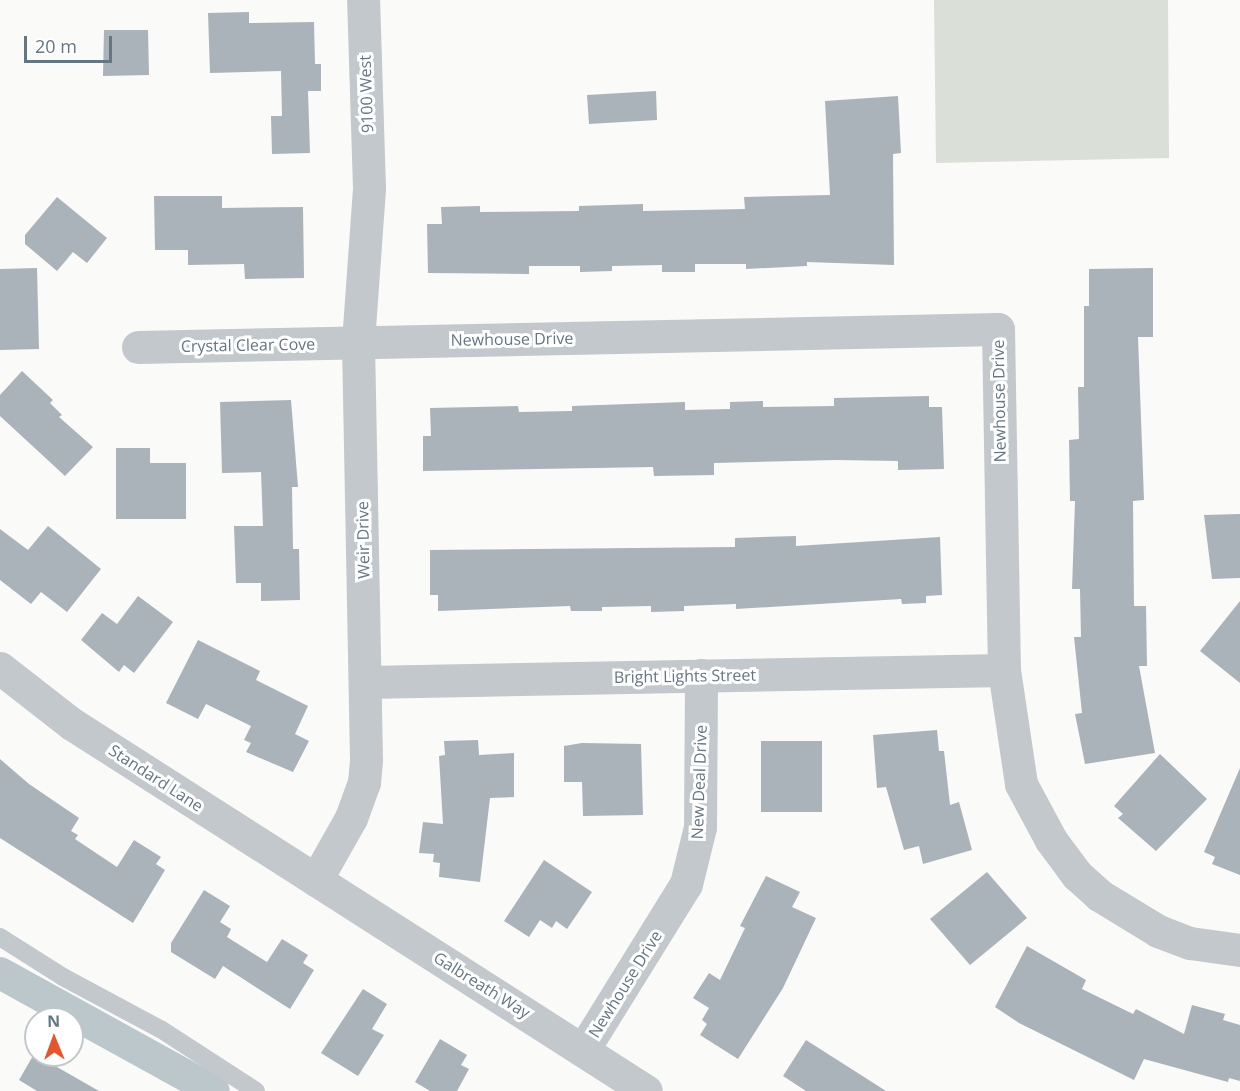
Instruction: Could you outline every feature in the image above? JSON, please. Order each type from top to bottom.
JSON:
[{"type":"street","name":"9100 West","points":[[363,0],[369,188]]},
{"type":"street","name":"Weir Drive","points":[[316,880],[351,818],[364,783],[366,682],[358,342],[369,188]]},
{"type":"street","name":"Newhouse Drive","points":[[358,342],[998,329],[1004,669],[1021,784],[1032,809],[1077,875],[1128,915],[1158,931],[1190,943],[1240,950]]},
{"type":"street","name":"Crystal Clear Cove","points":[[138,347],[358,342]]},
{"type":"street","name":"Standard Lane","points":[[0,668],[72,724],[316,880]]},
{"type":"street","name":"Bright Lights Street","points":[[366,682],[1004,669]]},
{"type":"street","name":"New Deal Drive","points":[[666,918],[686,884],[700,827],[701,675]]},
{"type":"street","name":"Galbreath Way","points":[[316,880],[646,1091]]},
{"type":"street","name":"Newhouse Drive","points":[[583,1050],[666,918]]},
{"type":"lane","points":[[0,937],[63,977],[162,1030],[256,1091]]},
{"type":"shaded area","points":[[934,0],[1168,0],[1169,158],[936,163]]},
{"type":"building","points":[[249,12],[249,23],[314,22],[315,64],[321,64],[321,91],[308,91],[310,153],[272,154],[271,116],[282,116],[281,71],[210,73],[208,13]]},
{"type":"building","points":[[104,30],[148,30],[149,75],[103,76]]},
{"type":"building","points":[[656,91],[657,120],[589,124],[587,95]]},
{"type":"building","points":[[898,96],[901,153],[893,154],[894,265],[807,262],[807,266],[746,269],[746,264],[695,264],[695,272],[662,272],[662,265],[612,266],[612,271],[580,272],[580,266],[529,266],[529,274],[428,273],[427,224],[442,224],[441,207],[480,206],[480,212],[579,211],[579,206],[643,204],[643,211],[745,209],[744,197],[830,195],[825,101]]},
{"type":"building","points":[[154,196],[222,196],[222,208],[303,207],[304,278],[245,279],[244,264],[188,265],[188,250],[155,250]]},
{"type":"building","points":[[57,197],[107,238],[87,263],[73,252],[57,271],[25,244],[25,235]]},
{"type":"building","points":[[37,268],[39,349],[0,350],[0,269]]},
{"type":"building","points":[[1153,268],[1153,337],[1138,337],[1144,500],[1133,501],[1134,606],[1146,606],[1147,666],[1139,666],[1155,753],[1085,764],[1075,714],[1082,713],[1074,637],[1081,637],[1080,589],[1072,589],[1075,501],[1070,501],[1069,440],[1079,439],[1078,387],[1084,387],[1084,306],[1089,306],[1089,269]]},
{"type":"building","points":[[22,371],[53,400],[50,403],[62,415],[59,417],[93,447],[65,476],[0,416],[0,395]]},
{"type":"building","points":[[929,396],[929,407],[942,407],[944,469],[898,470],[898,461],[835,460],[714,463],[714,475],[654,476],[653,467],[423,471],[423,436],[431,436],[430,408],[518,406],[519,412],[572,411],[572,406],[685,402],[685,410],[730,409],[730,402],[763,401],[763,407],[834,406],[834,398]]},
{"type":"building","points":[[291,400],[298,487],[292,487],[293,549],[299,549],[300,600],[261,601],[261,583],[236,583],[234,526],[263,526],[261,472],[222,473],[220,402]]},
{"type":"building","points":[[116,448],[150,448],[150,463],[186,463],[186,519],[116,519]]},
{"type":"building","points":[[1240,514],[1240,578],[1212,579],[1204,515]]},
{"type":"building","points":[[48,526],[101,569],[67,612],[41,592],[31,604],[0,580],[0,529],[28,550]]},
{"type":"building","points":[[796,536],[796,546],[940,537],[942,595],[926,596],[926,603],[902,604],[901,599],[736,609],[736,604],[684,606],[684,611],[651,612],[651,606],[602,607],[602,611],[571,611],[570,606],[438,611],[438,595],[430,595],[430,550],[735,547],[735,538]]},
{"type":"building","points":[[138,596],[173,622],[134,673],[124,665],[119,672],[81,640],[102,613],[117,624]]},
{"type":"building","points":[[1240,601],[1240,683],[1200,651]]},
{"type":"building","points":[[198,640],[260,671],[256,680],[308,706],[295,734],[309,741],[293,772],[246,752],[251,743],[244,740],[251,726],[206,704],[198,719],[166,703]]},
{"type":"building","points":[[937,730],[939,751],[944,751],[950,805],[959,802],[972,850],[923,864],[919,846],[904,850],[886,787],[877,788],[873,735]]},
{"type":"building","points":[[478,740],[479,755],[514,753],[514,797],[490,798],[480,882],[439,877],[440,863],[433,862],[434,854],[419,853],[423,822],[443,824],[439,756],[445,755],[444,741]]},
{"type":"building","points":[[761,741],[822,741],[822,812],[761,812]]},
{"type":"building","points":[[582,743],[641,744],[643,815],[583,816],[582,782],[564,782],[564,746]]},
{"type":"building","points":[[1160,754],[1207,799],[1156,851],[1118,818],[1123,814],[1114,806]]},
{"type":"building","points":[[0,759],[29,784],[79,818],[71,831],[78,835],[75,839],[117,867],[134,840],[161,857],[156,864],[165,870],[133,923],[0,838]]},
{"type":"building","points":[[1240,768],[1240,875],[1212,864],[1215,857],[1204,852]]},
{"type":"building","points":[[544,860],[592,892],[567,929],[556,921],[552,928],[540,920],[529,937],[504,921]]},
{"type":"building","points":[[987,872],[1027,918],[970,965],[930,919]]},
{"type":"building","points":[[766,876],[800,892],[792,907],[816,918],[783,988],[738,1059],[700,1035],[707,1024],[702,1020],[709,1008],[693,998],[709,973],[720,980],[745,928],[740,926]]},
{"type":"building","points":[[204,890],[230,906],[220,922],[231,929],[227,937],[267,962],[282,939],[308,955],[303,963],[314,970],[290,1009],[223,966],[215,979],[171,952],[171,943]]},
{"type":"building","points":[[1027,946],[1086,980],[1082,989],[1133,1014],[1136,1009],[1184,1034],[1192,1005],[1225,1014],[1223,1020],[1240,1025],[1240,1081],[1229,1078],[1228,1082],[1144,1059],[1134,1080],[1019,1023],[995,1007]]},
{"type":"building","points":[[363,989],[387,1004],[372,1029],[384,1035],[358,1076],[321,1053]]},
{"type":"building","points":[[440,1039],[467,1055],[461,1065],[469,1069],[457,1091],[430,1091],[415,1082]]},
{"type":"building","points":[[806,1040],[886,1091],[806,1091],[783,1076]]},
{"type":"building","points":[[26,1067],[57,1067],[99,1091],[37,1091],[19,1080]]},
{"type":"waterway","points":[[0,973],[214,1091]]}]
